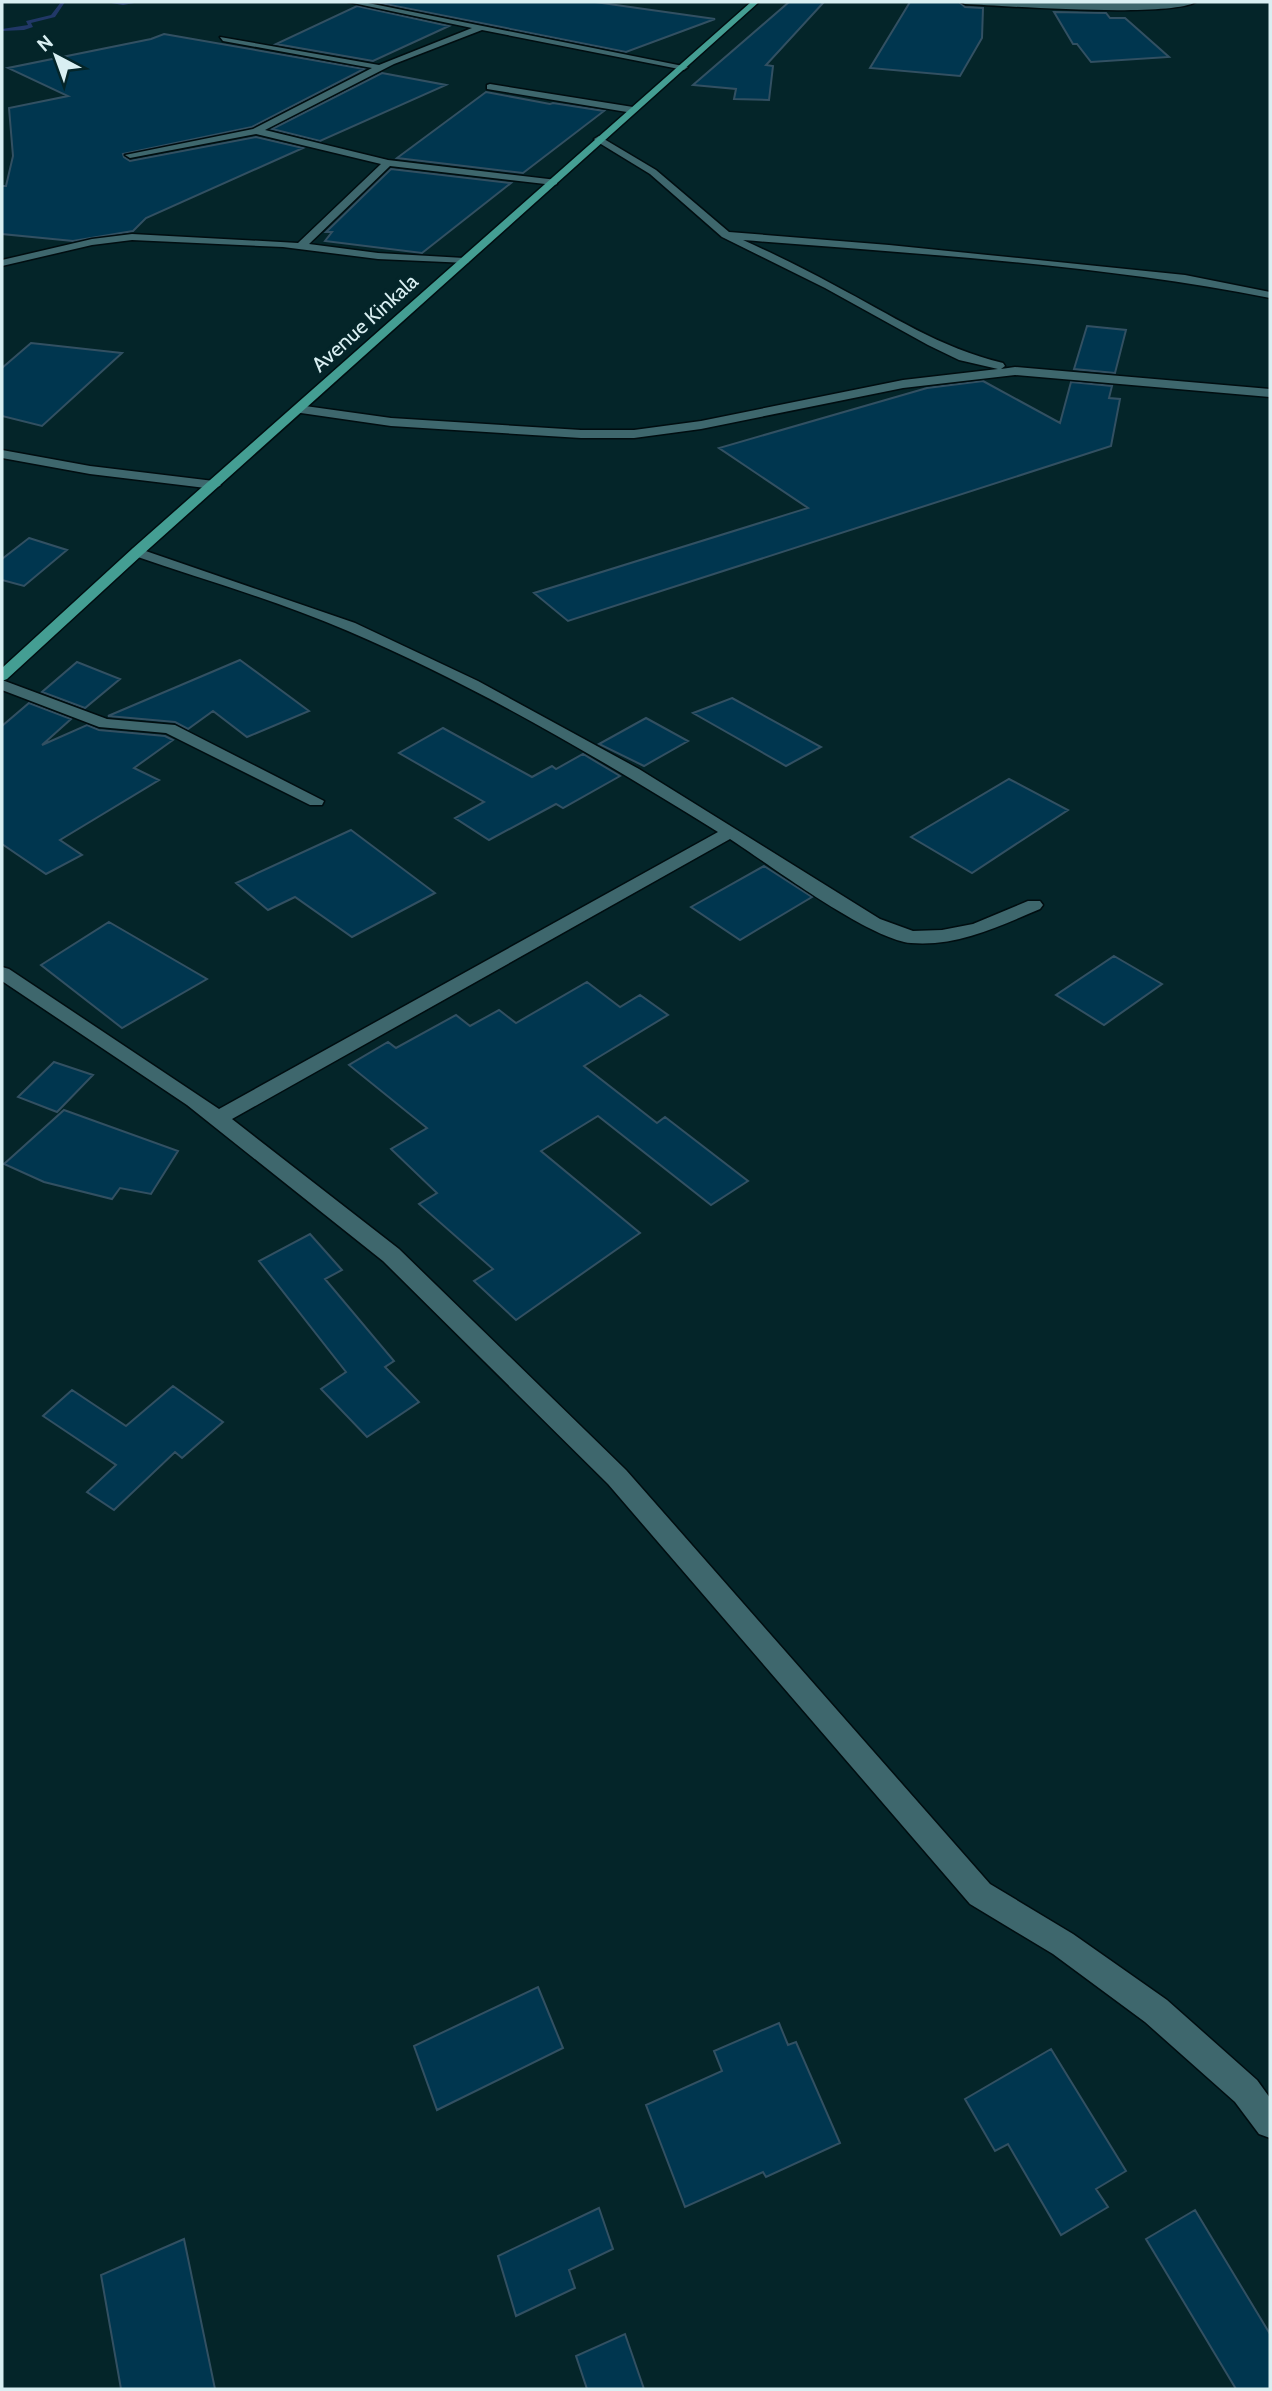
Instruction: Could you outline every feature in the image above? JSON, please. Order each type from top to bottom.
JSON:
[{"type":"main road","name":"Avenue Kinkala","points":[[2,676],[137,552],[755,2]]},
{"type":"street","points":[[352,2],[684,67]]},
{"type":"street","points":[[965,2],[1091,6],[1162,6],[1192,2]]},
{"type":"street","points":[[130,155],[256,131],[379,67],[479,28]]},
{"type":"street","points":[[223,39],[379,67]]},
{"type":"street","points":[[490,87],[633,110]]},
{"type":"street","points":[[256,131],[388,163],[554,183]]},
{"type":"street","points":[[599,139],[653,172],[726,235],[962,357],[1014,370],[1270,393]]},
{"type":"street","points":[[301,246],[388,163]]},
{"type":"street","points":[[726,235],[889,248],[1185,278],[1270,295]]},
{"type":"street","points":[[2,263],[92,242],[132,237],[301,246],[378,256],[464,261]]},
{"type":"street","points":[[298,409],[419,424],[581,434],[634,434],[701,425],[903,384],[1014,370]]},
{"type":"street","points":[[2,454],[90,470],[214,485]]},
{"type":"street","points":[[137,552],[349,626],[473,684],[633,772],[874,923],[911,937],[942,936],[978,929],[1034,905]]},
{"type":"street","points":[[2,685],[105,724],[169,728],[316,801]]},
{"type":"street","points":[[217,1119],[730,832]]},
{"type":"street","points":[[2,973],[194,1100],[391,1255],[617,1477],[980,1894],[1063,1944],[1156,2011],[1246,2091],[1270,2123]]},
{"type":"building","points":[[375,2],[595,2],[715,19],[626,52]]},
{"type":"building","points":[[789,2],[824,2],[766,65],[773,66],[769,100],[734,99],[736,89],[693,85]]},
{"type":"building","points":[[910,2],[959,2],[965,7],[983,8],[982,38],[960,76],[870,68]]},
{"type":"building","points":[[357,6],[449,26],[373,61],[276,44]]},
{"type":"building","points":[[1054,12],[1106,13],[1110,18],[1125,18],[1169,57],[1091,62],[1077,44],[1073,44]]},
{"type":"building","points":[[164,34],[364,69],[252,127],[123,154],[130,161],[256,137],[303,148],[146,218],[133,231],[73,241],[2,234],[2,186],[6,186],[13,156],[9,108],[68,96],[8,68],[151,39]]},
{"type":"building","points":[[382,73],[446,85],[320,141],[272,129]]},
{"type":"building","points":[[486,92],[604,111],[523,173],[397,158]]},
{"type":"building","points":[[391,169],[511,183],[422,253],[325,241],[332,232],[326,232]]},
{"type":"building","points":[[1087,326],[1126,330],[1115,373],[1074,369]]},
{"type":"building","points":[[31,343],[122,353],[42,426],[2,416],[2,368]]},
{"type":"building","points":[[983,381],[1060,423],[1071,382],[1112,386],[1109,398],[1120,399],[1111,446],[568,621],[534,593],[808,508],[719,448],[927,388]]},
{"type":"building","points":[[29,538],[67,550],[24,586],[2,580],[2,559]]},
{"type":"building","points":[[240,660],[309,711],[247,737],[213,711],[188,729],[175,722],[108,716]]},
{"type":"building","points":[[77,662],[120,679],[85,708],[42,692]]},
{"type":"building","points":[[732,698],[821,747],[786,766],[693,713]]},
{"type":"building","points":[[29,703],[71,719],[42,745],[87,725],[99,730],[165,736],[173,740],[134,768],[159,780],[60,840],[82,855],[46,874],[2,844],[2,726]]},
{"type":"building","points":[[646,718],[688,741],[644,766],[599,744]]},
{"type":"building","points":[[443,728],[532,777],[552,766],[556,769],[583,754],[620,776],[563,808],[556,804],[489,840],[455,818],[484,802],[399,753]]},
{"type":"building","points":[[1009,779],[1068,810],[972,873],[911,837]]},
{"type":"building","points":[[351,830],[435,893],[352,937],[295,897],[268,910],[236,883]]},
{"type":"building","points":[[764,866],[812,897],[740,940],[691,907]]},
{"type":"building","points":[[109,922],[207,979],[122,1028],[41,965]]},
{"type":"building","points":[[1114,956],[1162,984],[1104,1025],[1056,995]]},
{"type":"building","points":[[587,982],[620,1007],[640,995],[668,1015],[584,1066],[657,1123],[665,1117],[748,1181],[711,1205],[598,1116],[541,1151],[640,1233],[516,1320],[474,1281],[493,1269],[419,1204],[437,1193],[391,1149],[427,1128],[349,1065],[388,1042],[396,1048],[456,1015],[470,1026],[499,1010],[516,1023]]},
{"type":"building","points":[[54,1062],[93,1075],[57,1112],[18,1097]]},
{"type":"building","points":[[64,1110],[178,1151],[151,1194],[120,1188],[112,1199],[44,1182],[4,1164]]},
{"type":"building","points":[[310,1234],[342,1270],[325,1279],[394,1361],[385,1367],[419,1402],[367,1437],[321,1389],[346,1372],[259,1261]]},
{"type":"building","points":[[173,1386],[223,1422],[182,1458],[175,1452],[114,1510],[87,1492],[116,1465],[43,1416],[72,1390],[126,1426]]},
{"type":"building","points":[[538,1987],[563,2048],[437,2110],[414,2046]]},
{"type":"building","points":[[779,2023],[788,2045],[796,2042],[840,2143],[766,2177],[763,2172],[685,2207],[646,2105],[722,2071],[714,2051]]},
{"type":"building","points":[[1051,2049],[1126,2171],[1096,2189],[1108,2207],[1061,2235],[1008,2144],[995,2151],[965,2099]]},
{"type":"building","points":[[599,2208],[613,2249],[569,2270],[575,2288],[516,2316],[498,2256]]},
{"type":"building","points":[[1195,2210],[1270,2334],[1270,2389],[1236,2389],[1146,2239]]},
{"type":"building","points":[[184,2239],[215,2389],[121,2389],[101,2275]]},
{"type":"building","points":[[625,2334],[644,2389],[587,2389],[576,2356]]},
{"type":"waterway","points":[[2,30],[24,29],[31,26],[28,22],[53,16],[63,2]]},
{"type":"waterway","points":[[107,2],[138,2]]}]
